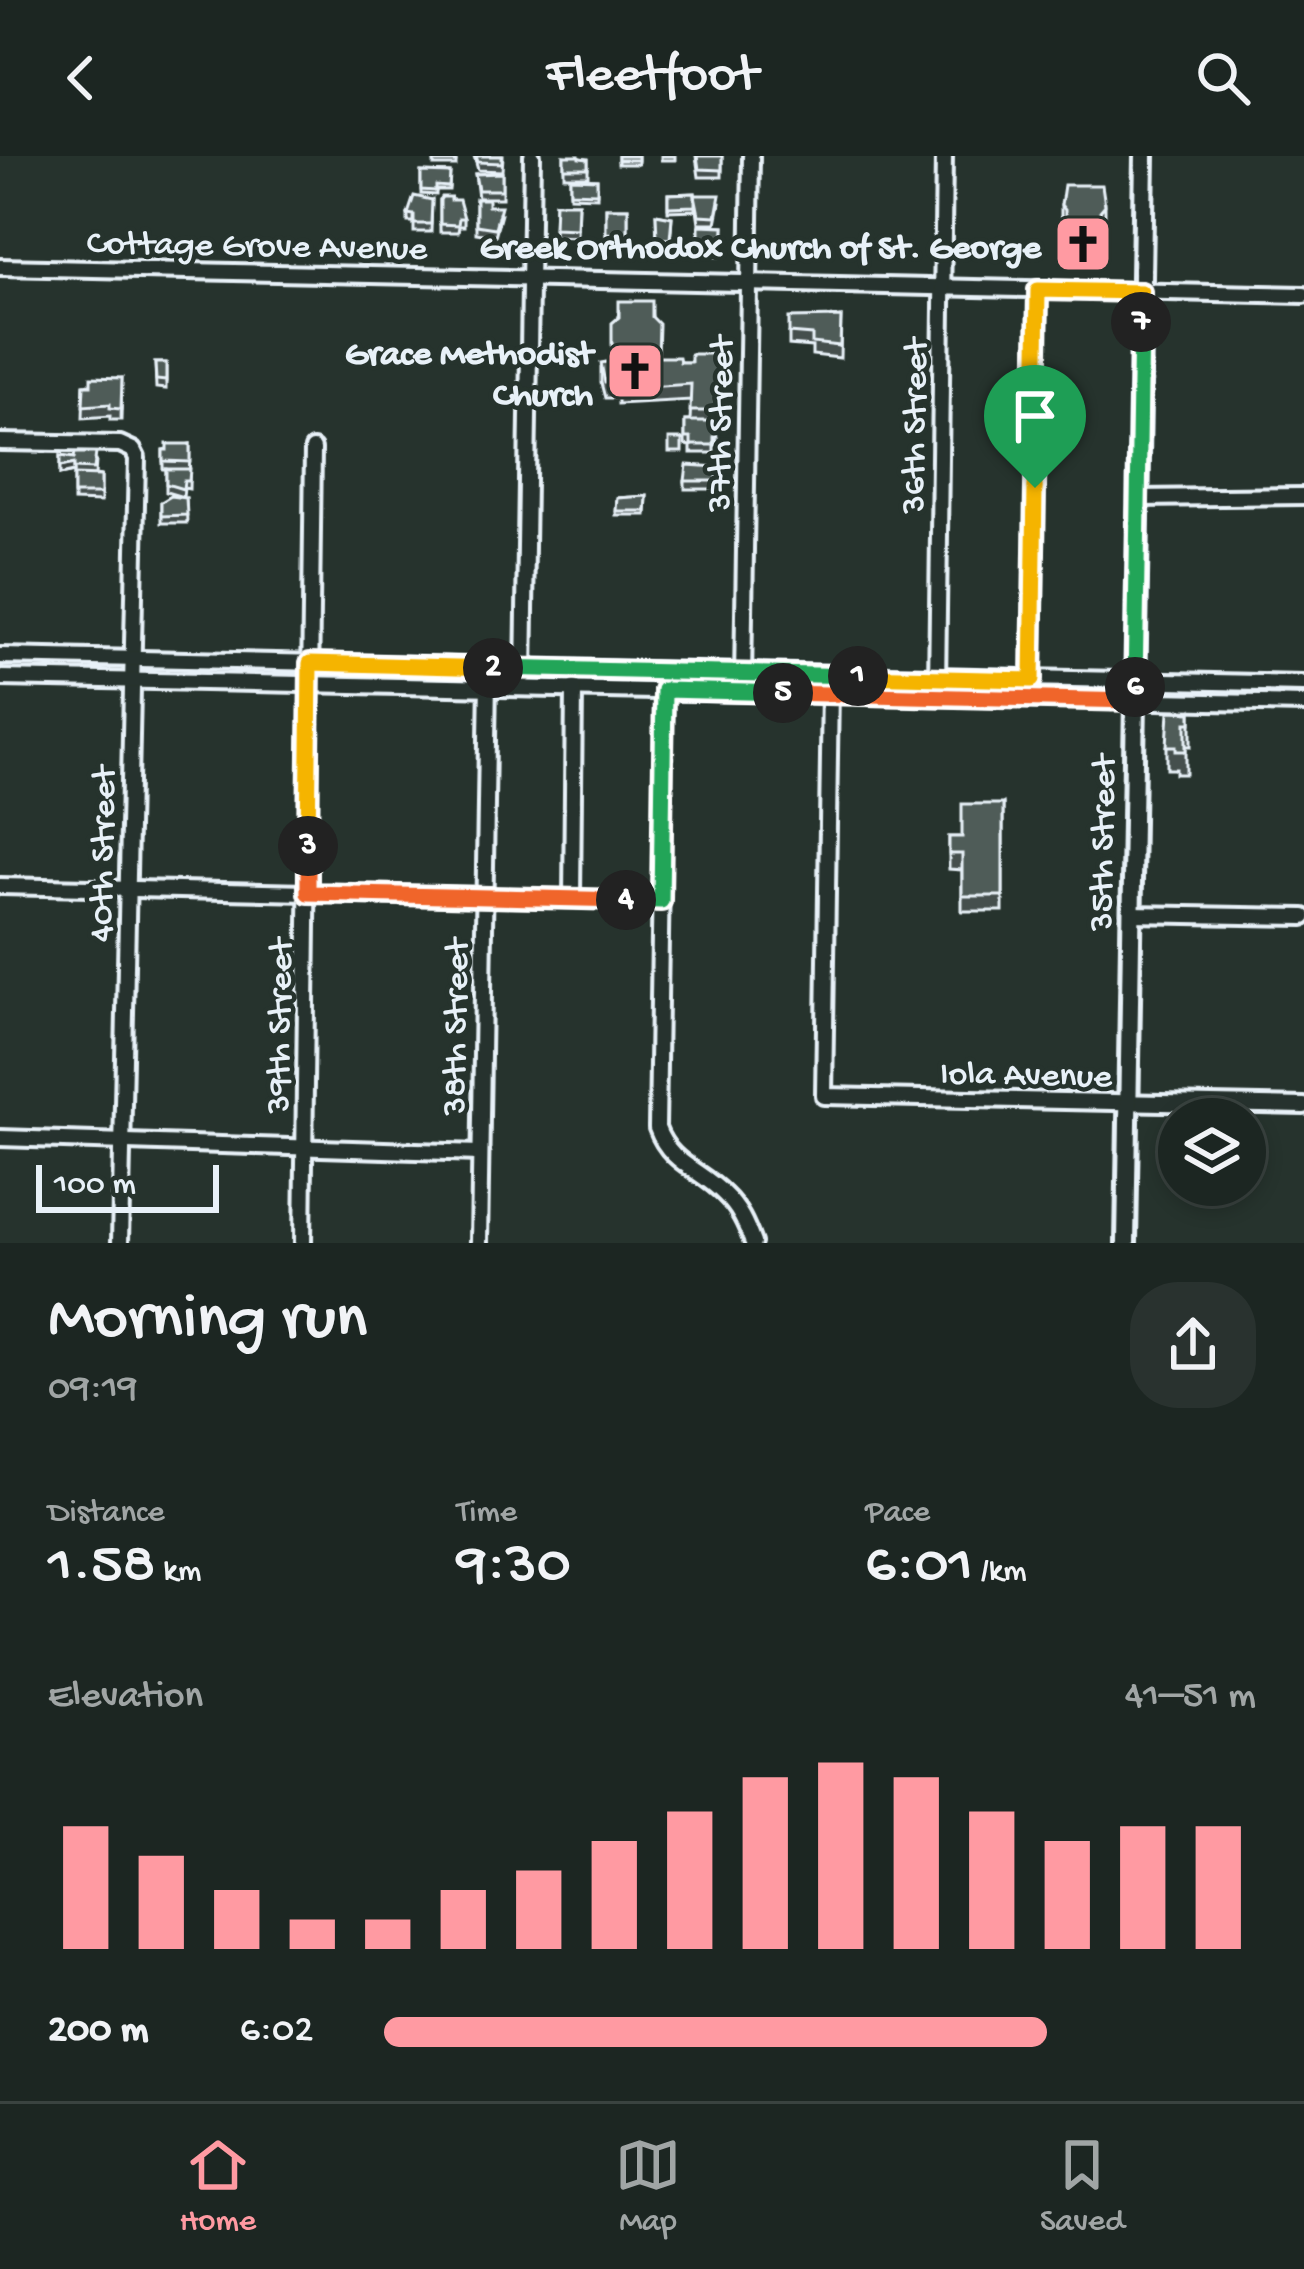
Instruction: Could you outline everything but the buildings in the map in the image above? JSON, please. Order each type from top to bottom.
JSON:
[{"type":"street","points":[[524,687],[532,156]]},
{"type":"street","name":"37th Street","points":[[743,692],[751,156]]},
{"type":"street","name":"36th Street","points":[[937,697],[944,156]]},
{"type":"street","name":"35th Street","points":[[1126,1243],[1144,156]]},
{"type":"street","name":"Cottage Grove Avenue","points":[[0,267],[1304,295]]},
{"type":"street","points":[[1032,680],[1038,290]]},
{"type":"street","name":"40th Street","points":[[0,442],[120,444],[133,450],[136,466],[120,1243]]},
{"type":"street","name":"39th Street","points":[[303,1243],[313,449]]},
{"type":"street","points":[[1138,498],[1304,496]]},
{"type":"street","points":[[0,656],[1304,684]]},
{"type":"street","name":"38th Street","points":[[479,1243],[488,668]]},
{"type":"street","points":[[664,672],[657,1128],[674,1159],[722,1191],[742,1215],[754,1243]]},
{"type":"street","points":[[830,694],[831,675]]},
{"type":"street","points":[[0,679],[1304,704]]},
{"type":"street","points":[[572,899],[574,688]]},
{"type":"street","name":"Iola Avenue","points":[[830,694],[823,1093],[828,1098],[1304,1106]]},
{"type":"street","points":[[0,886],[661,901]]},
{"type":"street","points":[[1131,914],[1304,917]]},
{"type":"street","points":[[0,1138],[480,1153]]},
{"type":"place","name":"Greek Orthodox Church of St. George","points":[[1083,244]]},
{"type":"place","name":"Grace Methodist Church","points":[[635,371]]},
{"type":"route","points":[[1038,290],[1141,292],[1134,701],[664,690],[661,901],[308,893],[310,663],[1032,680],[1035,488],[1038,290]]}]
